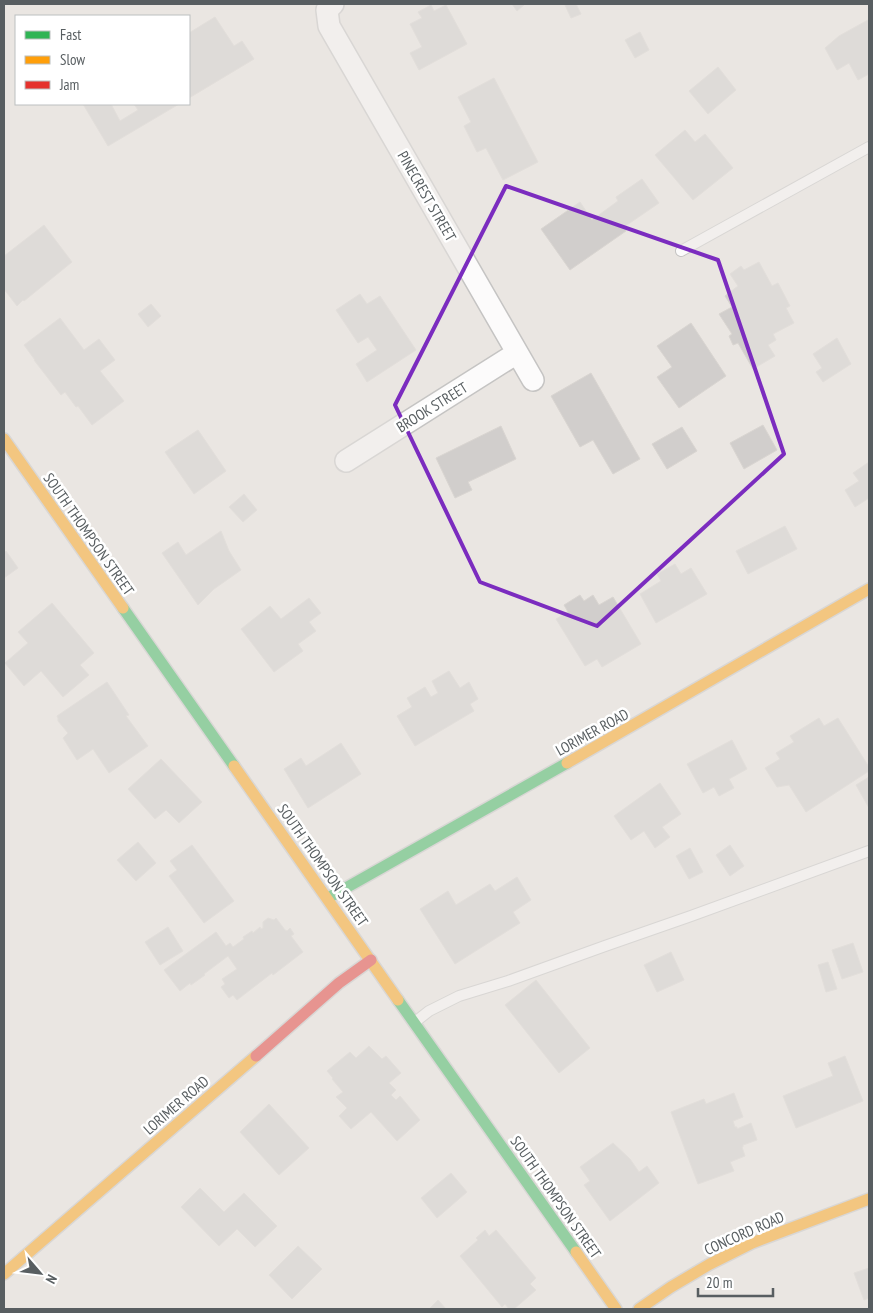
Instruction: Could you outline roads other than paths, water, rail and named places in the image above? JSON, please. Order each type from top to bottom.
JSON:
[{"type":"street","name":"PINECREST STREET","points":[[330,7],[329,26],[533,380]]},
{"type":"street","name":"BROOK STREET","points":[[346,461],[517,353]]},
{"type":"street","name":"SOUTH THOMPSON STREET","points":[[4,439],[616,1309]]},
{"type":"street","name":"LORIMER ROAD","points":[[328,898],[654,714],[869,589]]},
{"type":"street","name":"LORIMER ROAD","points":[[4,1274],[340,983],[371,960]]},
{"type":"street","name":"CONCORD ROAD","points":[[639,1309],[710,1264],[752,1243],[869,1199]]},
{"type":"lane","points":[[681,251],[869,147]]},
{"type":"lane","points":[[415,1022],[429,1011],[459,996],[508,981],[869,851]]}]
